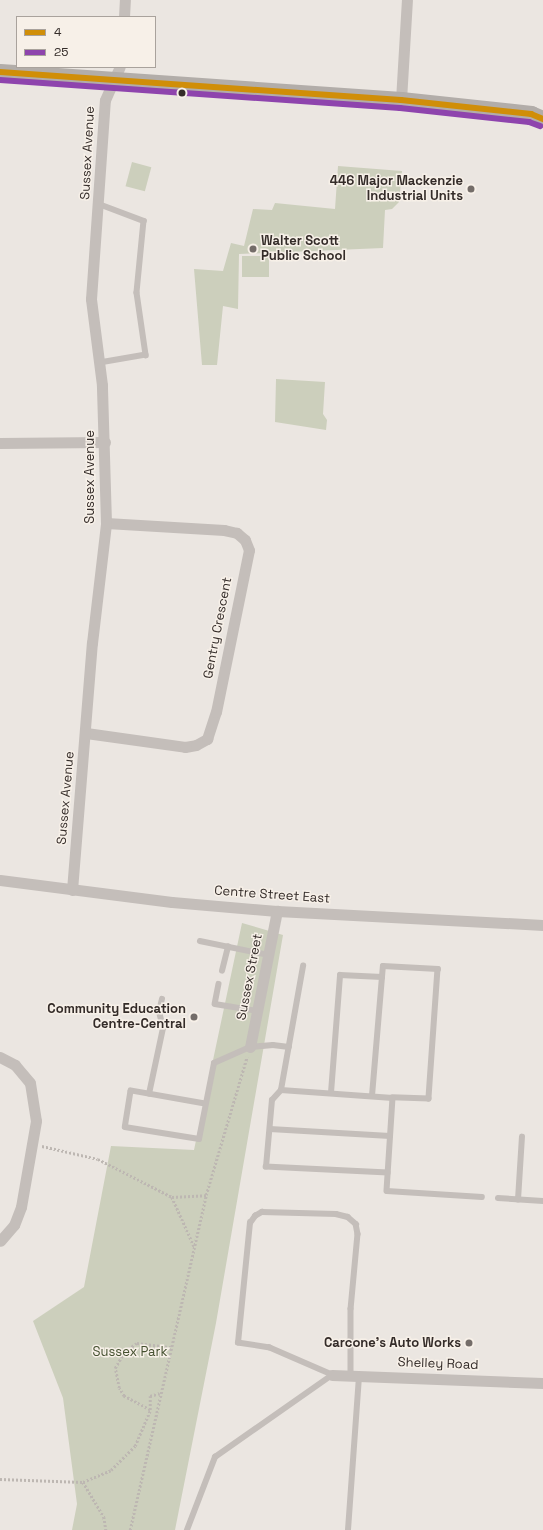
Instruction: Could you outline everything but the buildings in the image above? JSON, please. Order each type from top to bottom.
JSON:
[{"type":"main road","points":[[0,72],[118,74],[401,100],[539,115]]},
{"type":"street","points":[[124,16],[125,0]]},
{"type":"street","points":[[401,100],[408,0]]},
{"type":"street","name":"Sussex Avenue","points":[[72,890],[99,565],[106,523],[105,442],[99,363],[91,299],[99,204],[105,100],[118,74]]},
{"type":"street","points":[[0,443],[105,442]]},
{"type":"street","name":"Gentry Crescent","points":[[86,733],[186,747],[196,745],[207,739],[216,712],[249,550],[245,540],[237,533],[224,530],[106,523]]},
{"type":"street","name":"Centre Street East","points":[[0,880],[72,890],[277,911],[543,925]]},
{"type":"street","name":"Sussex Street","points":[[250,1047],[277,911]]},
{"type":"street","points":[[0,1057],[15,1065],[30,1083],[36,1121],[28,1181],[21,1207],[14,1225],[0,1241]]},
{"type":"street","name":"Shelley Road","points":[[332,1375],[543,1383]]},
{"type":"lane","points":[[99,204],[144,221],[137,293],[146,355],[99,363]]},
{"type":"lane","points":[[200,941],[269,955]]},
{"type":"lane","points":[[222,971],[228,947]]},
{"type":"lane","points":[[303,966],[281,1090],[272,1100],[266,1168],[388,1173]]},
{"type":"lane","points":[[281,1090],[393,1098],[429,1099],[438,969],[383,966],[372,1096]]},
{"type":"lane","points":[[331,1093],[340,975],[382,978]]},
{"type":"lane","points":[[219,984],[215,1004],[258,1011]]},
{"type":"lane","points":[[149,1094],[163,1028],[159,1012],[162,999]]},
{"type":"lane","points":[[205,1104],[131,1091],[125,1127],[199,1139],[214,1063],[250,1047],[274,1045],[289,1047]]},
{"type":"lane","points":[[393,1098],[387,1191],[482,1197]]},
{"type":"lane","points":[[270,1129],[390,1136]]},
{"type":"lane","points":[[518,1200],[522,1137]]},
{"type":"lane","points":[[498,1198],[543,1201]]},
{"type":"lane","points":[[332,1375],[270,1348],[238,1343],[250,1223],[255,1216],[262,1212],[336,1214],[348,1217],[356,1224],[358,1234],[351,1309],[355,1375],[348,1530]]},
{"type":"lane","points":[[187,1530],[215,1458],[332,1375]]},
{"type":"path","points":[[130,1530],[160,1392],[206,1195],[250,1047]]},
{"type":"path","points":[[32,1144],[98,1159],[172,1197],[206,1195]]},
{"type":"path","points":[[172,1197],[194,1247]]},
{"type":"path","points":[[150,1410],[124,1396],[118,1388],[115,1368],[125,1351],[137,1344],[171,1347]]},
{"type":"path","points":[[0,1479],[83,1482],[111,1470],[135,1446],[150,1410],[150,1396],[160,1392]]},
{"type":"path","points":[[83,1482],[104,1517],[106,1530]]},
{"type":"green space","points":[[132,162],[151,167],[145,191],[126,186]]},
{"type":"green space","points":[[338,166],[402,171],[399,202],[392,209],[385,210],[383,248],[239,254],[238,309],[223,306],[217,365],[202,365],[194,269],[223,271],[231,243],[244,246],[253,209],[272,210],[275,203],[335,209]]},
{"type":"green space","points":[[242,256],[269,256],[269,277],[242,277]]},
{"type":"green space","points":[[276,379],[325,382],[323,414],[327,420],[326,430],[275,422]]},
{"type":"green space","name":"Sussex Park","points":[[242,923],[283,935],[216,1323],[175,1530],[72,1530],[77,1504],[63,1398],[33,1321],[84,1287],[111,1146],[194,1150]]},
{"type":"transit line","name":"4","points":[[0,72],[401,100],[531,114],[543,119]]},
{"type":"transit line","name":"25","points":[[0,80],[400,108],[529,122],[540,126]]},
{"type":"place","name":"446 Major Mackenzie Industrial Units","points":[[471,189]]},
{"type":"place","name":"Walter Scott Public School","points":[[253,249]]},
{"type":"place","name":"Community Education Centre-Central","points":[[194,1017]]},
{"type":"place","name":"Carcone's Auto Works","points":[[469,1343]]}]
